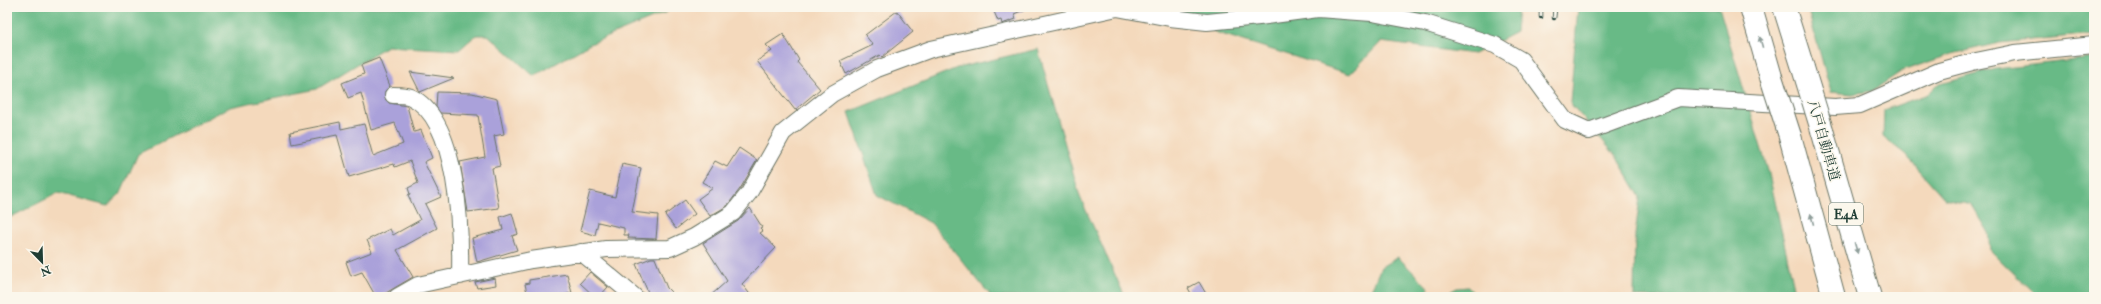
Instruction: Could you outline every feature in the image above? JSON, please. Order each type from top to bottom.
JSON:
[{"type":"highway","name":"E4A","points":[[1751,7],[1790,136],[1834,297]]},
{"type":"highway","name":"八戸自動車道","points":[[1784,7],[1822,130],[1870,297]]},
{"type":"street","points":[[397,297],[418,286],[531,260],[606,249],[670,248],[694,237],[733,212],[749,193],[782,133],[832,94],[877,69],[931,49],[1117,8],[1170,18],[1206,22],[1318,9],[1372,13],[1425,23],[1495,45],[1521,60],[1565,120],[1589,131],[1678,98],[1835,106],[1860,105],[1939,71],[1976,61],[2015,54],[2094,45]]},
{"type":"street","points":[[393,95],[410,97],[424,107],[436,122],[444,141],[458,208],[461,244],[460,276]]},
{"type":"street","points":[[581,252],[635,297]]},
{"type":"green space","points":[[7,7],[673,7],[667,12],[590,44],[534,76],[488,35],[476,35],[459,50],[387,46],[317,89],[230,107],[138,154],[120,194],[107,206],[58,193],[7,219]]},
{"type":"green space","points":[[1173,7],[1518,7],[1516,32],[1474,54],[1381,42],[1350,74],[1215,32]]},
{"type":"green space","points":[[1578,7],[1719,7],[1769,174],[1796,297],[1634,297],[1635,235],[1640,197],[1616,156],[1570,103]]},
{"type":"green space","points":[[1807,7],[2094,7],[2094,34],[1999,43],[1952,54],[1902,71],[1872,91],[1852,94],[1831,92]]},
{"type":"green space","points":[[1038,49],[1080,197],[1125,297],[989,297],[990,295],[931,223],[877,195],[849,112],[957,68]]},
{"type":"green space","points":[[2094,58],[2094,297],[2038,297],[1990,250],[1988,231],[1972,205],[1945,199],[1905,154],[1883,137],[1884,110],[1928,94],[1937,85],[1996,69]]},
{"type":"green space","points":[[1398,257],[1427,286],[1431,297],[1368,297],[1381,267]]},
{"type":"green space","points":[[1468,287],[1477,297],[1440,297],[1457,288]]},
{"type":"building","points":[[992,7],[1031,7],[1014,14],[1016,19],[1002,24],[1001,20],[998,21]]},
{"type":"building","points":[[897,11],[913,32],[882,57],[880,55],[846,74],[840,61],[873,45],[865,35]]},
{"type":"building","points":[[783,34],[799,60],[797,62],[820,89],[795,110],[757,61],[772,51],[766,45]]},
{"type":"building","points":[[379,58],[390,86],[385,91],[385,99],[389,103],[407,106],[414,132],[421,130],[432,158],[424,162],[441,197],[425,204],[437,228],[397,250],[413,277],[379,297],[376,297],[362,272],[351,276],[346,262],[372,252],[367,240],[390,229],[393,235],[420,220],[408,195],[410,194],[408,188],[418,183],[410,161],[395,167],[394,164],[349,177],[337,135],[292,144],[290,132],[340,122],[341,129],[364,124],[373,156],[403,144],[395,123],[371,130],[361,93],[348,98],[342,83],[364,74],[361,65]]},
{"type":"building","points":[[410,72],[454,78],[420,92]]},
{"type":"building","points":[[437,92],[472,93],[497,99],[504,134],[494,136],[500,166],[492,168],[499,208],[468,212],[460,162],[485,157],[478,115],[440,113],[436,107]]},
{"type":"building","points":[[739,148],[757,160],[740,189],[727,206],[710,216],[698,199],[713,188],[702,182],[715,161],[727,167]]},
{"type":"building","points":[[622,164],[641,168],[632,212],[658,215],[656,239],[628,238],[629,235],[624,235],[624,228],[598,222],[595,235],[580,231],[590,191],[615,197]]},
{"type":"building","points":[[685,200],[695,214],[676,229],[665,215]]},
{"type":"building","points":[[750,208],[762,227],[760,228],[763,231],[760,233],[776,248],[742,284],[752,297],[709,297],[727,281],[703,243],[738,221]]},
{"type":"building","points":[[512,213],[518,234],[512,236],[517,250],[477,262],[472,238],[503,230],[500,217]]},
{"type":"building","points":[[651,258],[655,258],[667,288],[676,297],[650,297],[636,264]]},
{"type":"building","points":[[590,272],[608,287],[599,297],[595,297],[580,283]]},
{"type":"building","points":[[567,274],[572,293],[554,297],[528,297],[525,284],[529,283],[529,280]]},
{"type":"building","points":[[495,278],[496,285],[477,288],[475,282]]},
{"type":"building","points":[[1199,282],[1208,297],[1193,297],[1188,288]]},
{"type":"railway","points":[[1541,7],[1541,17]]},
{"type":"railway","points":[[1554,18],[1555,7]]}]
